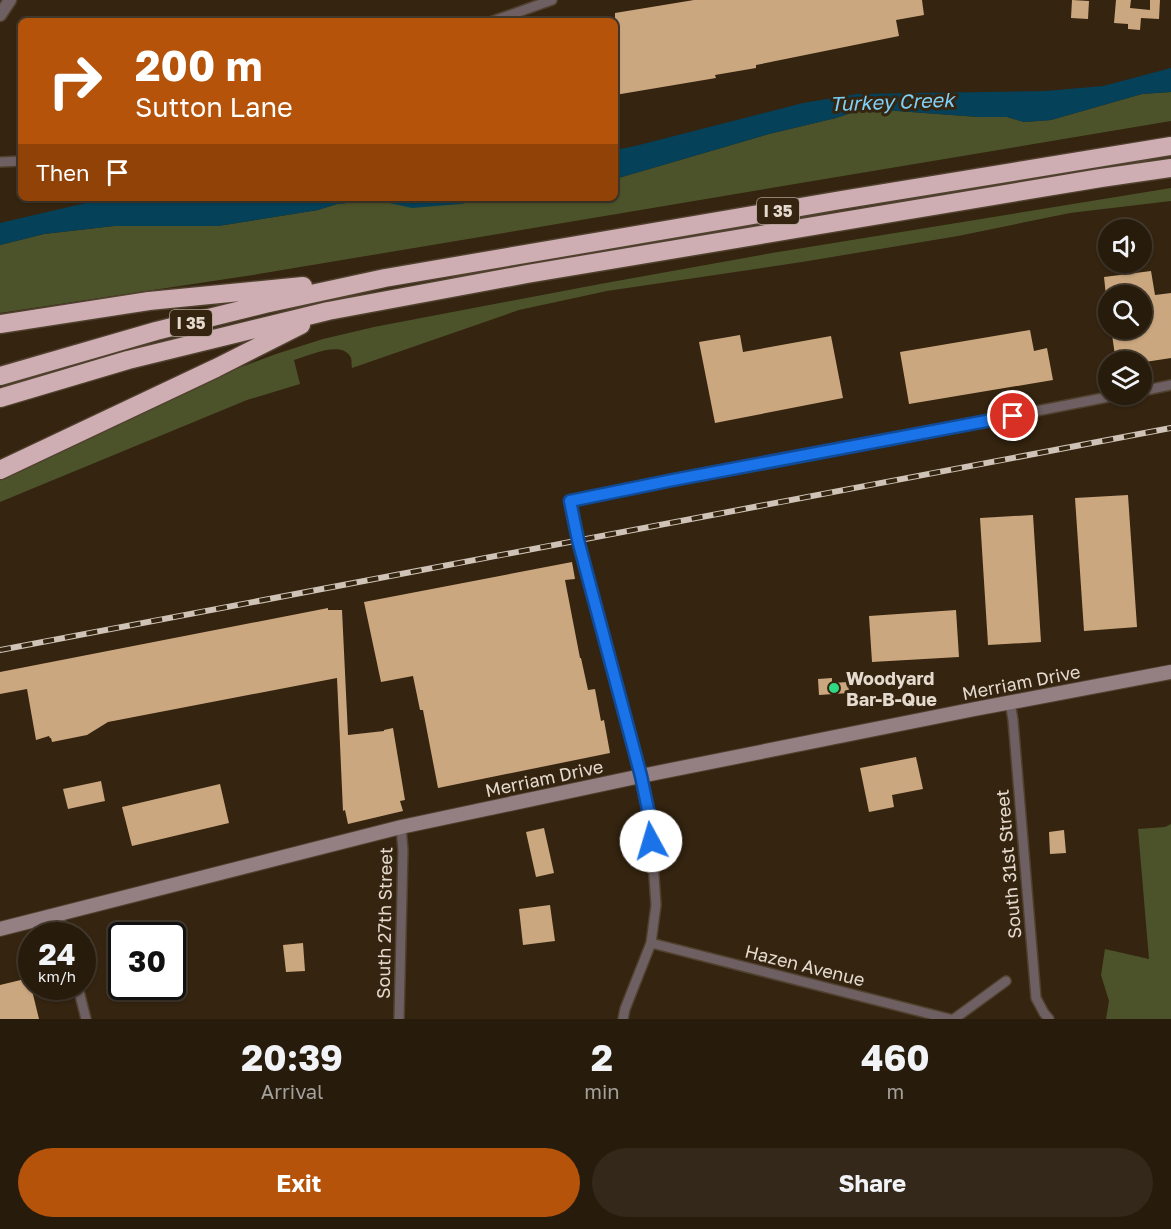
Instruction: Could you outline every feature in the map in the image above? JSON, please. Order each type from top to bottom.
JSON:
[{"type":"highway","name":"I 35","points":[[0,376],[156,331],[385,278],[841,200],[1171,147]]},
{"type":"highway","name":"I 35","points":[[0,398],[128,360],[328,311],[527,274],[1171,168]]},
{"type":"highway","points":[[0,324],[148,301],[385,278]]},
{"type":"highway","points":[[0,470],[216,368],[328,311]]},
{"type":"main road","name":"Merriam Drive","points":[[0,929],[401,827],[641,776],[1171,672]]},
{"type":"street","points":[[0,15],[10,0]]},
{"type":"street","points":[[501,18],[552,0]]},
{"type":"street","points":[[0,162],[18,161]]},
{"type":"street","points":[[1152,389],[1171,385]]},
{"type":"street","points":[[623,1019],[651,943],[656,905],[650,819],[570,501],[1098,399]]},
{"type":"street","name":"South 31st Street","points":[[1011,702],[1036,998],[1049,1019]]},
{"type":"street","name":"South 27th Street","points":[[399,1019],[401,827]]},
{"type":"street","points":[[58,914],[60,922]]},
{"type":"street","name":"Hazen Avenue","points":[[651,943],[952,1019]]},
{"type":"street","points":[[952,1019],[1006,981]]},
{"type":"street","points":[[81,1000],[86,1019]]},
{"type":"green space","points":[[1171,92],[1171,121],[253,275],[0,313],[0,245],[44,234],[114,226],[218,226],[318,210],[337,204],[366,201],[460,204],[474,201],[618,201],[618,178],[860,110],[1007,117],[1024,122],[1051,120],[1142,94]]},
{"type":"green space","points":[[1171,188],[1171,201],[1070,213],[958,236],[607,291],[519,310],[352,368],[351,358],[347,352],[325,350],[294,360],[300,384],[247,400],[0,502],[0,479],[230,371],[323,339],[374,327],[772,253]]},
{"type":"green space","points":[[1171,824],[1171,1019],[1106,1019],[1109,1001],[1101,975],[1105,949],[1149,959],[1138,829],[1165,827]]},
{"type":"water","name":"Turkey Creek","points":[[1171,68],[1171,92],[1142,94],[1051,120],[1024,122],[1007,117],[860,110],[618,178],[618,149],[803,103],[857,94],[1045,91],[1103,86]]},
{"type":"water","points":[[94,201],[366,201],[337,204],[318,210],[218,226],[114,226],[44,234],[0,245],[0,223]]},
{"type":"water","points":[[380,201],[474,201],[460,204],[412,208]]},
{"type":"building","points":[[694,0],[922,0],[924,15],[896,20],[899,36],[756,65],[756,68],[715,75],[716,78],[618,94],[618,18],[615,18],[615,13]]},
{"type":"building","points":[[1072,0],[1089,1],[1088,19],[1071,18]]},
{"type":"building","points":[[1116,0],[1131,0],[1130,8],[1150,10],[1150,0],[1160,0],[1159,19],[1141,18],[1140,30],[1128,29],[1128,24],[1114,23]]},
{"type":"building","points":[[1151,273],[1155,295],[1171,293],[1171,358],[1152,361],[1152,351],[1114,351],[1113,339],[1152,339],[1152,285],[1105,285],[1104,277]]},
{"type":"building","points":[[1030,330],[1034,351],[1047,348],[1053,380],[909,404],[900,352]]},
{"type":"building","points":[[740,335],[743,352],[831,336],[843,398],[715,423],[699,342]]},
{"type":"building","points":[[1128,495],[1137,627],[1084,631],[1075,498]]},
{"type":"building","points":[[1033,515],[1041,642],[988,645],[980,518]]},
{"type":"building","points":[[572,562],[575,579],[565,580],[580,658],[588,690],[595,689],[610,753],[438,788],[423,710],[420,710],[413,676],[381,682],[364,602]]},
{"type":"building","points":[[328,608],[328,610],[342,610],[348,735],[393,728],[405,800],[400,801],[403,811],[348,824],[345,810],[343,811],[337,678],[108,722],[87,735],[52,742],[49,736],[36,740],[27,689],[0,694],[0,672]]},
{"type":"building","points":[[956,610],[959,657],[872,662],[869,616]]},
{"type":"building","name":"Woodyard Bar-B-Que","points":[[832,678],[832,683],[848,682],[849,693],[819,695],[818,679]]},
{"type":"building","points":[[916,757],[923,789],[892,795],[894,807],[869,812],[860,768]]},
{"type":"building","points":[[101,781],[105,801],[68,809],[63,789]]},
{"type":"building","points":[[220,784],[229,823],[132,846],[122,807]]},
{"type":"building","points":[[544,828],[554,873],[536,877],[526,832]]},
{"type":"building","points":[[1064,830],[1066,853],[1050,854],[1049,832]]},
{"type":"building","points":[[550,905],[555,941],[523,945],[519,909]]},
{"type":"building","points":[[303,943],[305,971],[286,972],[283,945]]},
{"type":"building","points":[[18,981],[18,1000],[34,1000],[39,1019],[0,1019],[0,985]]},
{"type":"railway","points":[[0,650],[1171,428]]},
{"type":"place","name":"Woodyard Bar-B-Que","points":[[834,688]]},
{"type":"route","points":[[651,841],[650,819],[641,776],[578,540],[570,501],[1013,416]]}]
